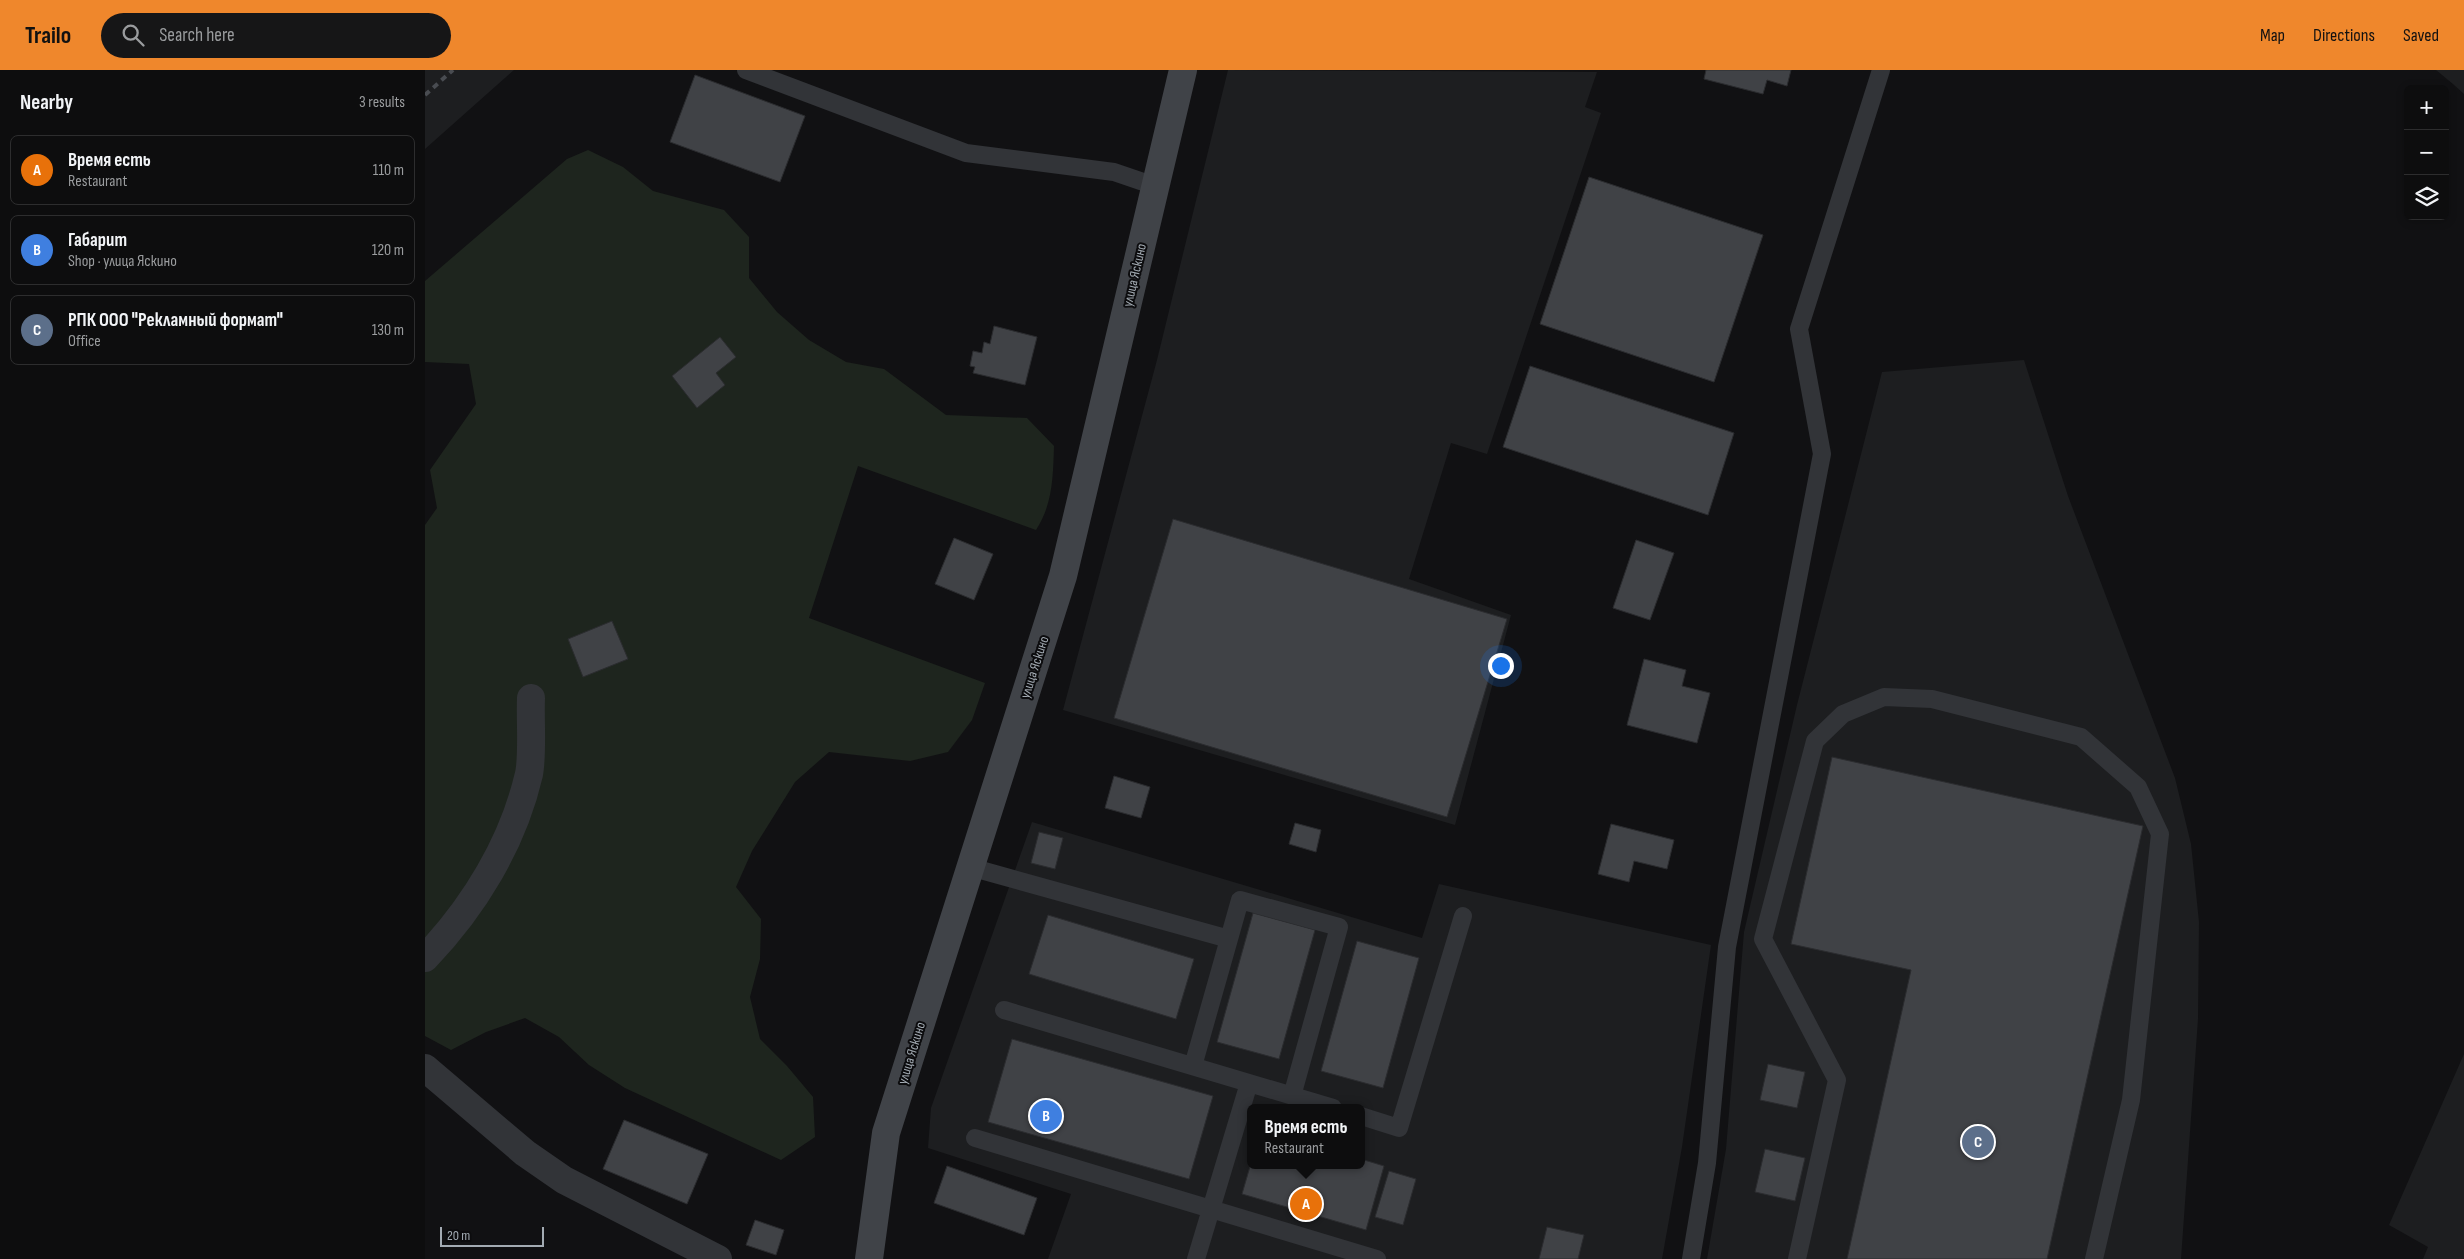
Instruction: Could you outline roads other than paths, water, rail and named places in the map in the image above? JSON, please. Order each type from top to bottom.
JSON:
[{"type":"street","name":"улица Яскино","points":[[869,1259],[886,1133],[1063,576],[1183,70]]},
{"type":"street","points":[[425,958],[470,904],[511,832],[529,772],[531,698]]},
{"type":"street","points":[[425,1068],[525,1154],[564,1180],[718,1259]]},
{"type":"lane","points":[[746,70],[966,153],[1114,172],[1155,186]]},
{"type":"lane","points":[[1691,1259],[1707,1164],[1727,947],[1822,454],[1799,329],[1881,70]]},
{"type":"lane","points":[[1797,1259],[1837,1080],[1763,939],[1815,741],[1843,714],[1884,697],[1932,699],[2081,737],[2138,787],[2159,834],[2131,1100],[2094,1259]]},
{"type":"lane","points":[[970,867],[1229,939]]},
{"type":"lane","points":[[1193,1066],[1240,900],[1339,927],[1292,1096]]},
{"type":"lane","points":[[1365,1117],[1399,1128],[1463,916]]},
{"type":"lane","points":[[1004,1010],[1319,1104]]},
{"type":"lane","points":[[1196,1259],[1249,1083]]},
{"type":"lane","points":[[975,1138],[1377,1259]]},
{"type":"railway","points":[[425,95],[453,70]]},
{"type":"place","name":"Габарит","points":[[1046,1116]]},
{"type":"place","name":"РПК ООО \"Рекламный формат\"","points":[[1978,1142]]},
{"type":"place","name":"Время есть","points":[[1306,1204]]}]
